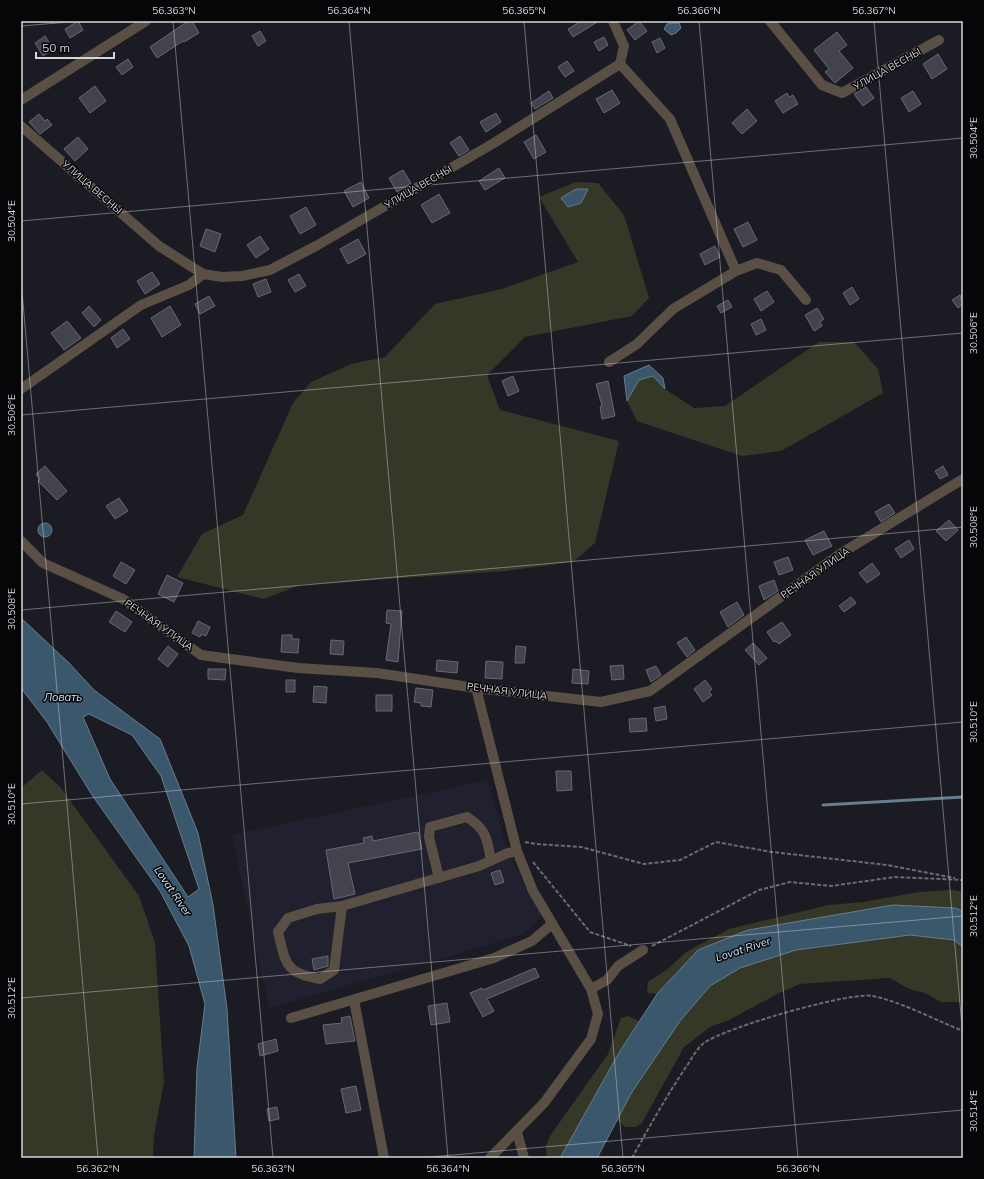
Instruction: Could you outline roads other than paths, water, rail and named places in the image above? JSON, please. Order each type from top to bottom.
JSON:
[{"type":"street","points":[[21,100],[146,21]]},
{"type":"street","points":[[613,21],[624,46],[620,64],[670,119],[736,271]]},
{"type":"street","name":"УЛИЦА ВЕСНЫ","points":[[770,21],[822,85],[842,93],[939,40]]},
{"type":"street","name":"УЛИЦА ВЕСНЫ","points":[[21,126],[160,246],[203,274],[222,277],[242,276],[270,270],[316,246],[487,147],[620,64]]},
{"type":"street","points":[[609,362],[637,344],[673,309],[736,271],[757,264],[781,270],[806,300]]},
{"type":"street","points":[[21,389],[141,305],[189,285],[203,274]]},
{"type":"street","name":"РЕЧНАЯ УЛИЦА","points":[[21,541],[43,563],[123,599],[201,654],[298,668],[377,673],[476,688],[600,702],[650,691],[840,554],[963,479]]},
{"type":"street","points":[[476,688],[517,852],[533,891],[591,989],[598,1014],[591,1039],[544,1103],[490,1158]]},
{"type":"street","points":[[439,878],[429,837],[430,827],[451,820],[468,817],[479,825],[487,839],[491,861]]},
{"type":"street","points":[[342,906],[334,970],[320,979],[302,976],[286,964],[278,932],[288,918],[316,909],[342,906],[439,878],[491,861],[508,853],[517,852]]},
{"type":"street","points":[[291,1018],[494,958],[532,941],[552,924]]},
{"type":"street","points":[[591,989],[607,980],[618,966],[643,950]]},
{"type":"street","points":[[354,1000],[384,1158]]},
{"type":"street","points":[[517,1132],[524,1158]]},
{"type":"water","points":[[679,23],[681,28],[676,33],[671,35],[664,29],[667,24]]},
{"type":"water","points":[[576,189],[588,189],[581,203],[568,207],[561,198]]},
{"type":"water","points":[[649,365],[663,378],[665,389],[653,376],[639,380],[627,401],[624,376]]},
{"type":"water","points":[[45,523],[50,525],[52,530],[50,535],[45,537],[40,535],[38,530],[40,525]]},
{"type":"water","name":"Ловать","points":[[21,618],[69,663],[94,690],[160,739],[198,833],[213,905],[227,1009],[236,1158],[194,1158],[197,1068],[205,1004],[189,946],[160,891],[92,795],[47,722],[21,688]],"holes":[[[89,714],[132,735],[161,776],[199,889],[188,897],[110,779],[83,717]]]},
{"type":"water","name":"Lovat River","points":[[893,905],[955,908],[963,911],[963,947],[954,940],[910,935],[796,950],[740,968],[710,986],[680,1021],[632,1092],[597,1158],[560,1158],[620,1051],[657,994],[698,950],[748,930]]},
{"type":"waterway","points":[[823,805],[963,797]]}]
